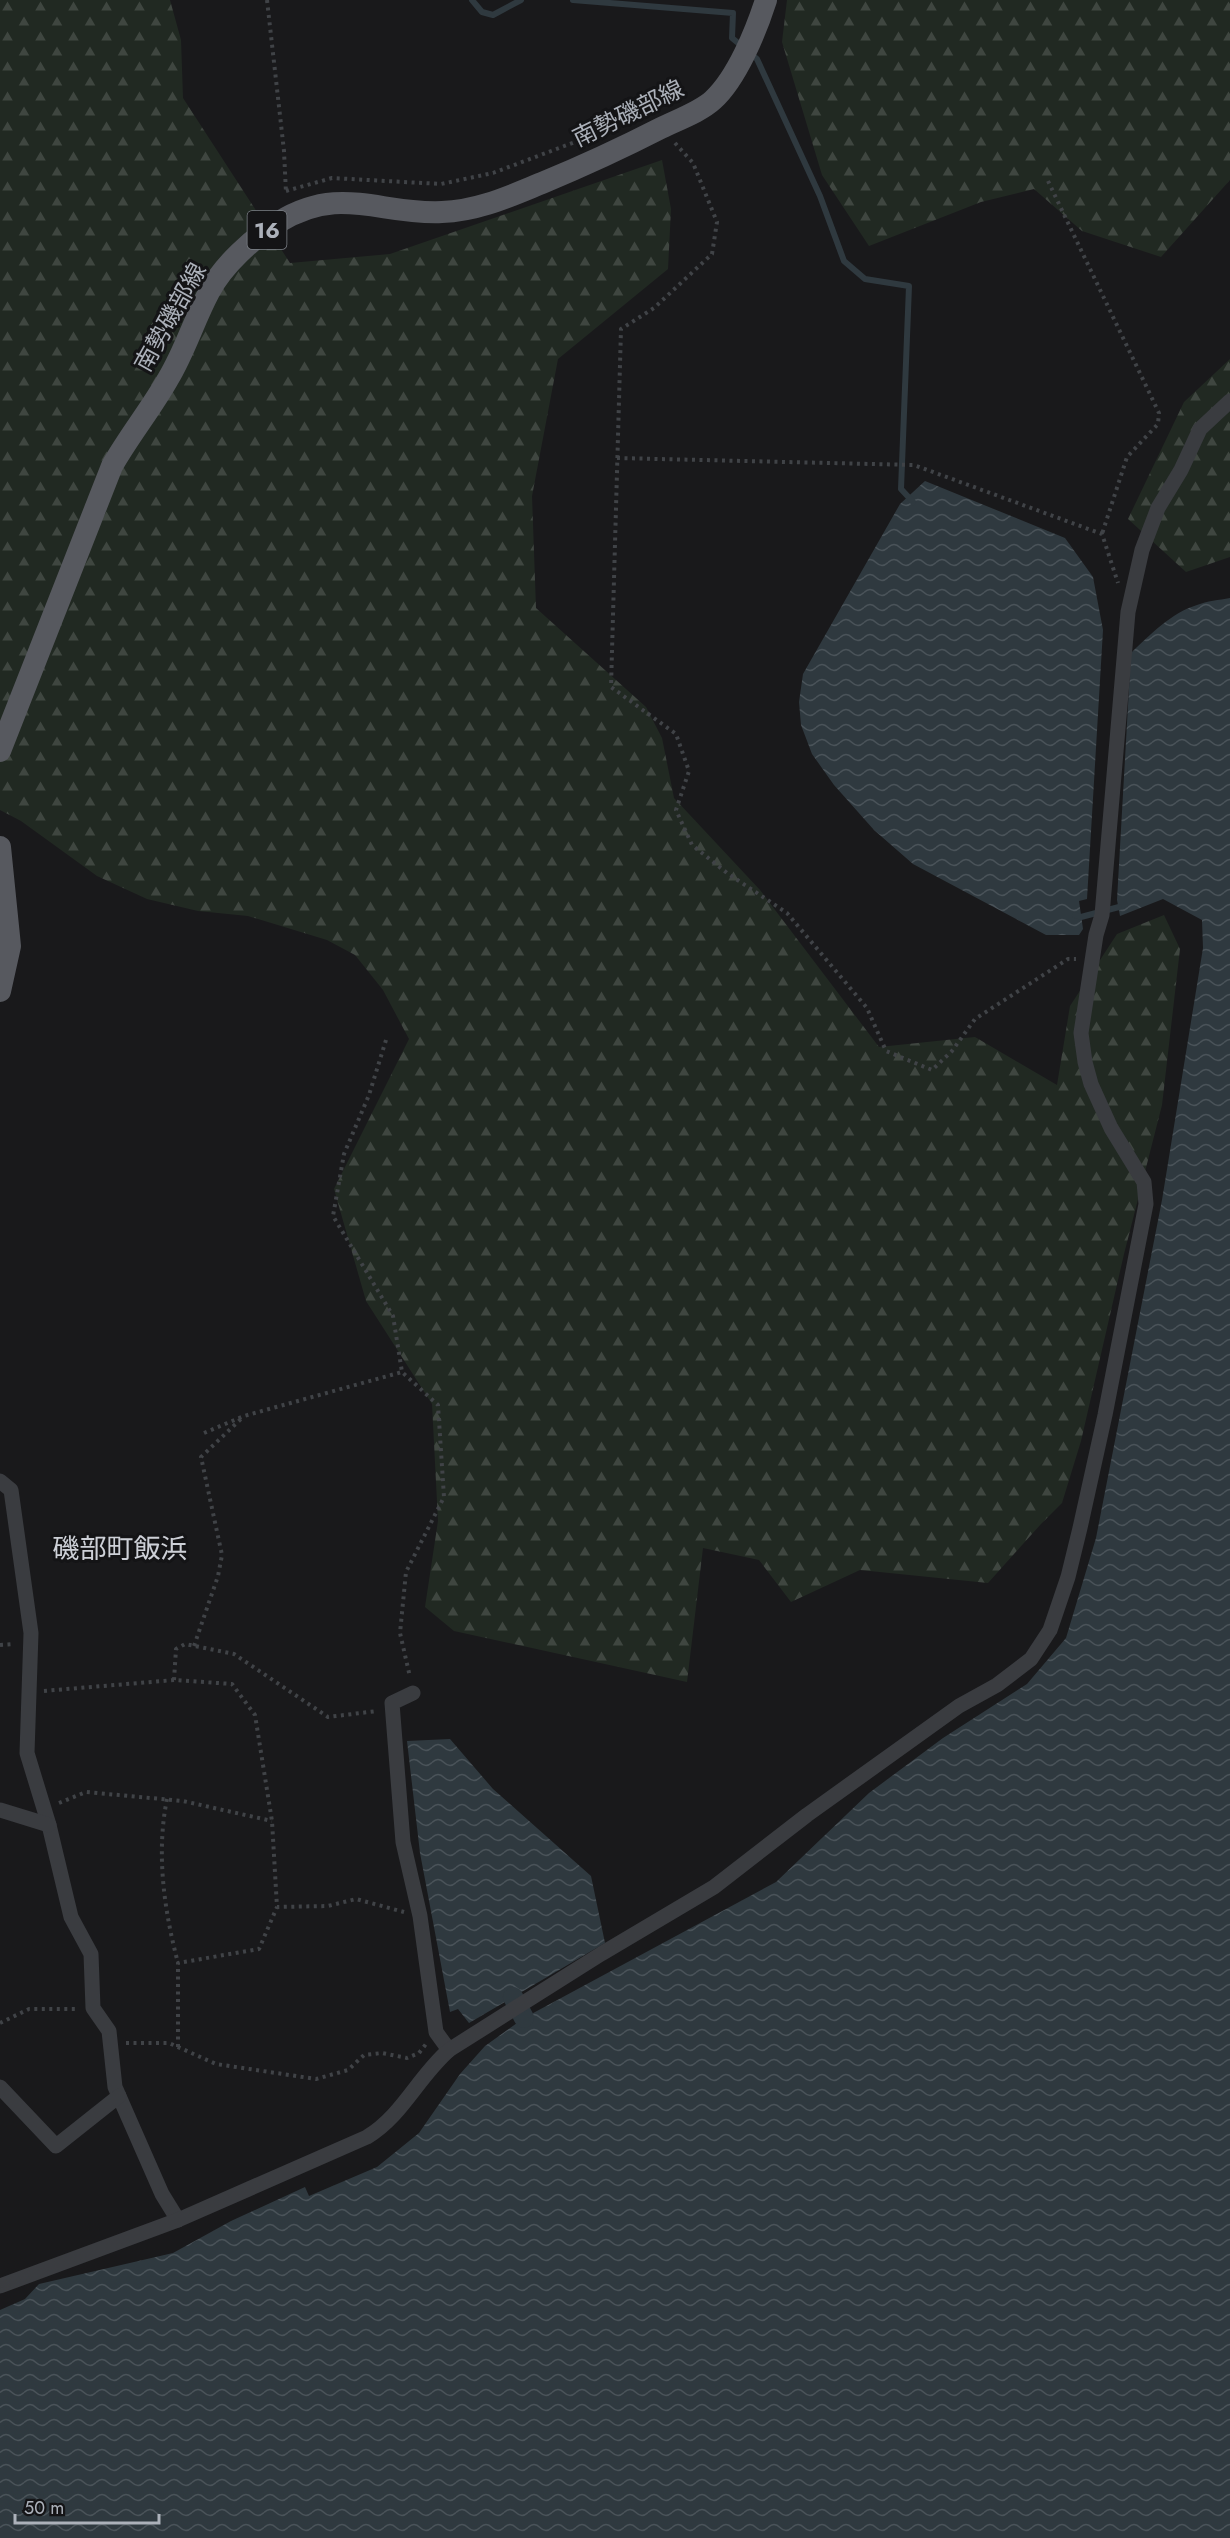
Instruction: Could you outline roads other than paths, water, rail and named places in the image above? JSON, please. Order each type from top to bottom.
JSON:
[{"type":"main road","name":"南勢磯部線","points":[[0,751],[112,466],[125,442],[169,378],[209,291],[223,272],[259,236],[308,208],[335,202],[443,212],[494,203],[601,159],[712,101],[728,82],[752,37],[766,0]]},
{"type":"main road","points":[[0,847],[10,946],[0,991]]},
{"type":"street","points":[[0,2286],[178,2220],[367,2137],[392,2118],[428,2071],[449,2050],[537,1993],[714,1887],[807,1815],[1031,1659],[1050,1630],[1068,1577],[1083,1516],[1146,1204],[1144,1182],[1111,1128],[1091,1084],[1081,1033],[1096,935],[1102,915],[1126,623],[1142,550],[1158,508],[1181,470],[1200,429],[1230,401]]},
{"type":"street","points":[[0,1481],[11,1490],[31,1633],[31,1692],[27,1753],[49,1825],[71,1917],[91,1954],[93,2008],[109,2031],[115,2086],[162,2194],[178,2220]]},
{"type":"street","points":[[413,1693],[392,1703],[403,1842],[420,1916],[436,2032],[449,2050]]},
{"type":"street","points":[[0,1810],[49,1825]]},
{"type":"street","points":[[0,2087],[56,2145],[119,2096]]},
{"type":"water","points":[[925,481],[1065,538],[1093,577],[1103,630],[1087,899],[1079,901],[1083,929],[1079,935],[1046,935],[913,864],[874,830],[834,785],[812,754],[801,725],[799,702],[803,674],[900,504]]},
{"type":"water","points":[[1230,598],[1230,2538],[0,2538],[0,2310],[25,2299],[39,2284],[173,2253],[231,2221],[305,2187],[309,2196],[377,2167],[419,2133],[460,2074],[485,2046],[524,2018],[776,1882],[869,1793],[943,1738],[1027,1684],[1066,1638],[1096,1538],[1162,1200],[1203,948],[1202,920],[1163,899],[1120,916],[1117,900],[1131,653],[1161,625],[1178,613],[1201,604]]},
{"type":"water","points":[[450,1739],[493,1789],[591,1876],[605,1943],[469,2023],[458,2009],[450,2012],[420,1853],[407,1741]]},
{"type":"waterway","points":[[472,0],[482,12],[493,15],[521,0]]},
{"type":"waterway","points":[[573,0],[733,13],[732,38],[743,47]]},
{"type":"waterway","points":[[751,54],[757,59],[820,196],[844,261],[865,279],[909,286],[901,489],[913,502]]},
{"type":"waterway","points":[[1075,915],[1081,917],[1119,907]]},
{"type":"waterway","points":[[513,1997],[524,2018]]},
{"type":"district","name":"磯部町飯浜","points":[[120,1548]]}]
